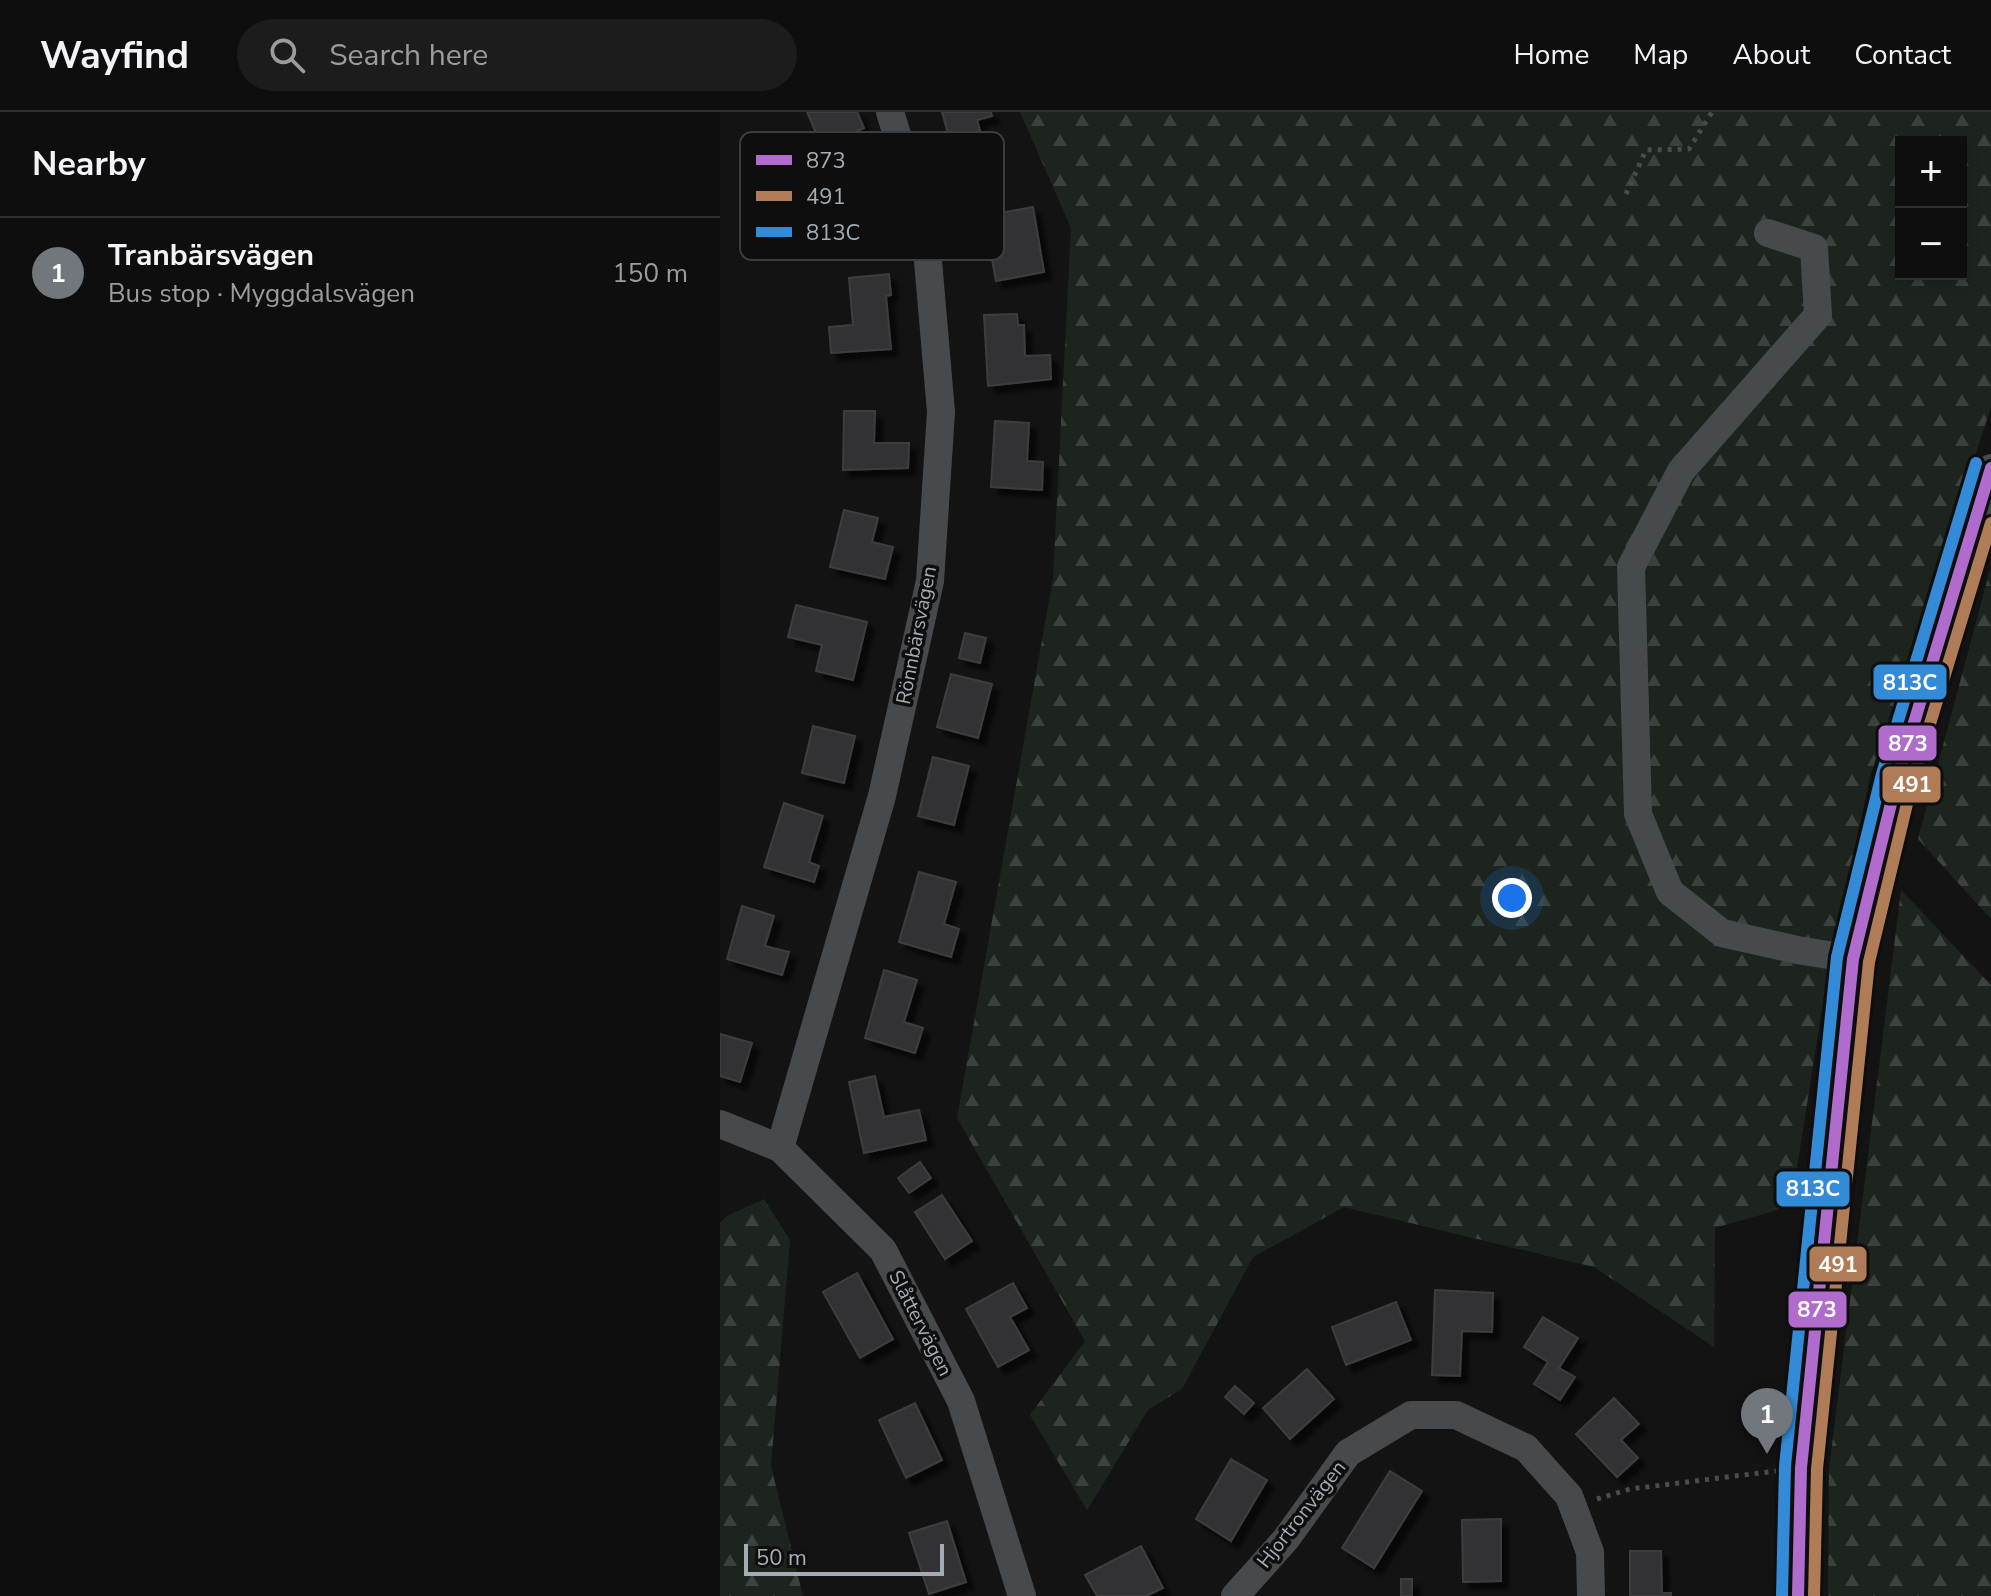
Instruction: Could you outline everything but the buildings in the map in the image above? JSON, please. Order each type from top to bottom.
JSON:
[{"type":"street","name":"Rönnbärsvägen","points":[[890,112],[896,132]]},
{"type":"street","points":[[1768,233],[1814,248],[1818,315],[1681,471],[1631,567],[1638,814],[1670,892],[1722,933],[1853,959]]},
{"type":"street","name":"Rönnbärsvägen","points":[[780,1148],[882,796],[930,581],[941,412],[928,260]]},
{"type":"street","points":[[1798,1596],[1801,1468],[1853,959],[1897,779],[1986,497],[1991,468]]},
{"type":"street","name":"Slåttervägen","points":[[720,1124],[780,1148],[883,1250],[961,1401],[1022,1596]]},
{"type":"street","name":"Hjortronvägen","points":[[1235,1596],[1286,1539],[1348,1453],[1411,1415],[1456,1415],[1526,1448],[1569,1496],[1590,1552],[1591,1596]]},
{"type":"path","points":[[1626,194],[1646,150],[1689,149],[1712,112]]},
{"type":"path","points":[[1576,1513],[1599,1497],[1630,1489],[1801,1468]]},
{"type":"green space","points":[[1020,112],[1991,112],[1991,407],[1870,777],[1827,977],[1791,1206],[1715,1228],[1714,1347],[1594,1267],[1344,1207],[1253,1257],[1182,1389],[1148,1410],[1087,1510],[1030,1415],[1085,1341],[957,1118],[1053,578],[1071,228]]},
{"type":"green space","points":[[1991,566],[1991,919],[1918,839]]},
{"type":"green space","points":[[1901,890],[1991,985],[1991,1596],[1828,1596],[1829,1469]]},
{"type":"green space","points":[[764,1199],[790,1240],[771,1466],[803,1596],[720,1596],[720,1223],[727,1216]]},
{"type":"transit line","name":"813C","points":[[1782,1596],[1785,1466],[1837,957],[1882,774],[1976,463]]},
{"type":"transit line","name":"873","points":[[1798,1596],[1801,1468],[1853,959],[1897,779],[1991,468]]},
{"type":"transit line","name":"491","points":[[1814,1596],[1817,1469],[1869,962],[1912,783],[1991,523]]},
{"type":"place","name":"Tranbärsvägen","points":[[1767,1454]]}]
